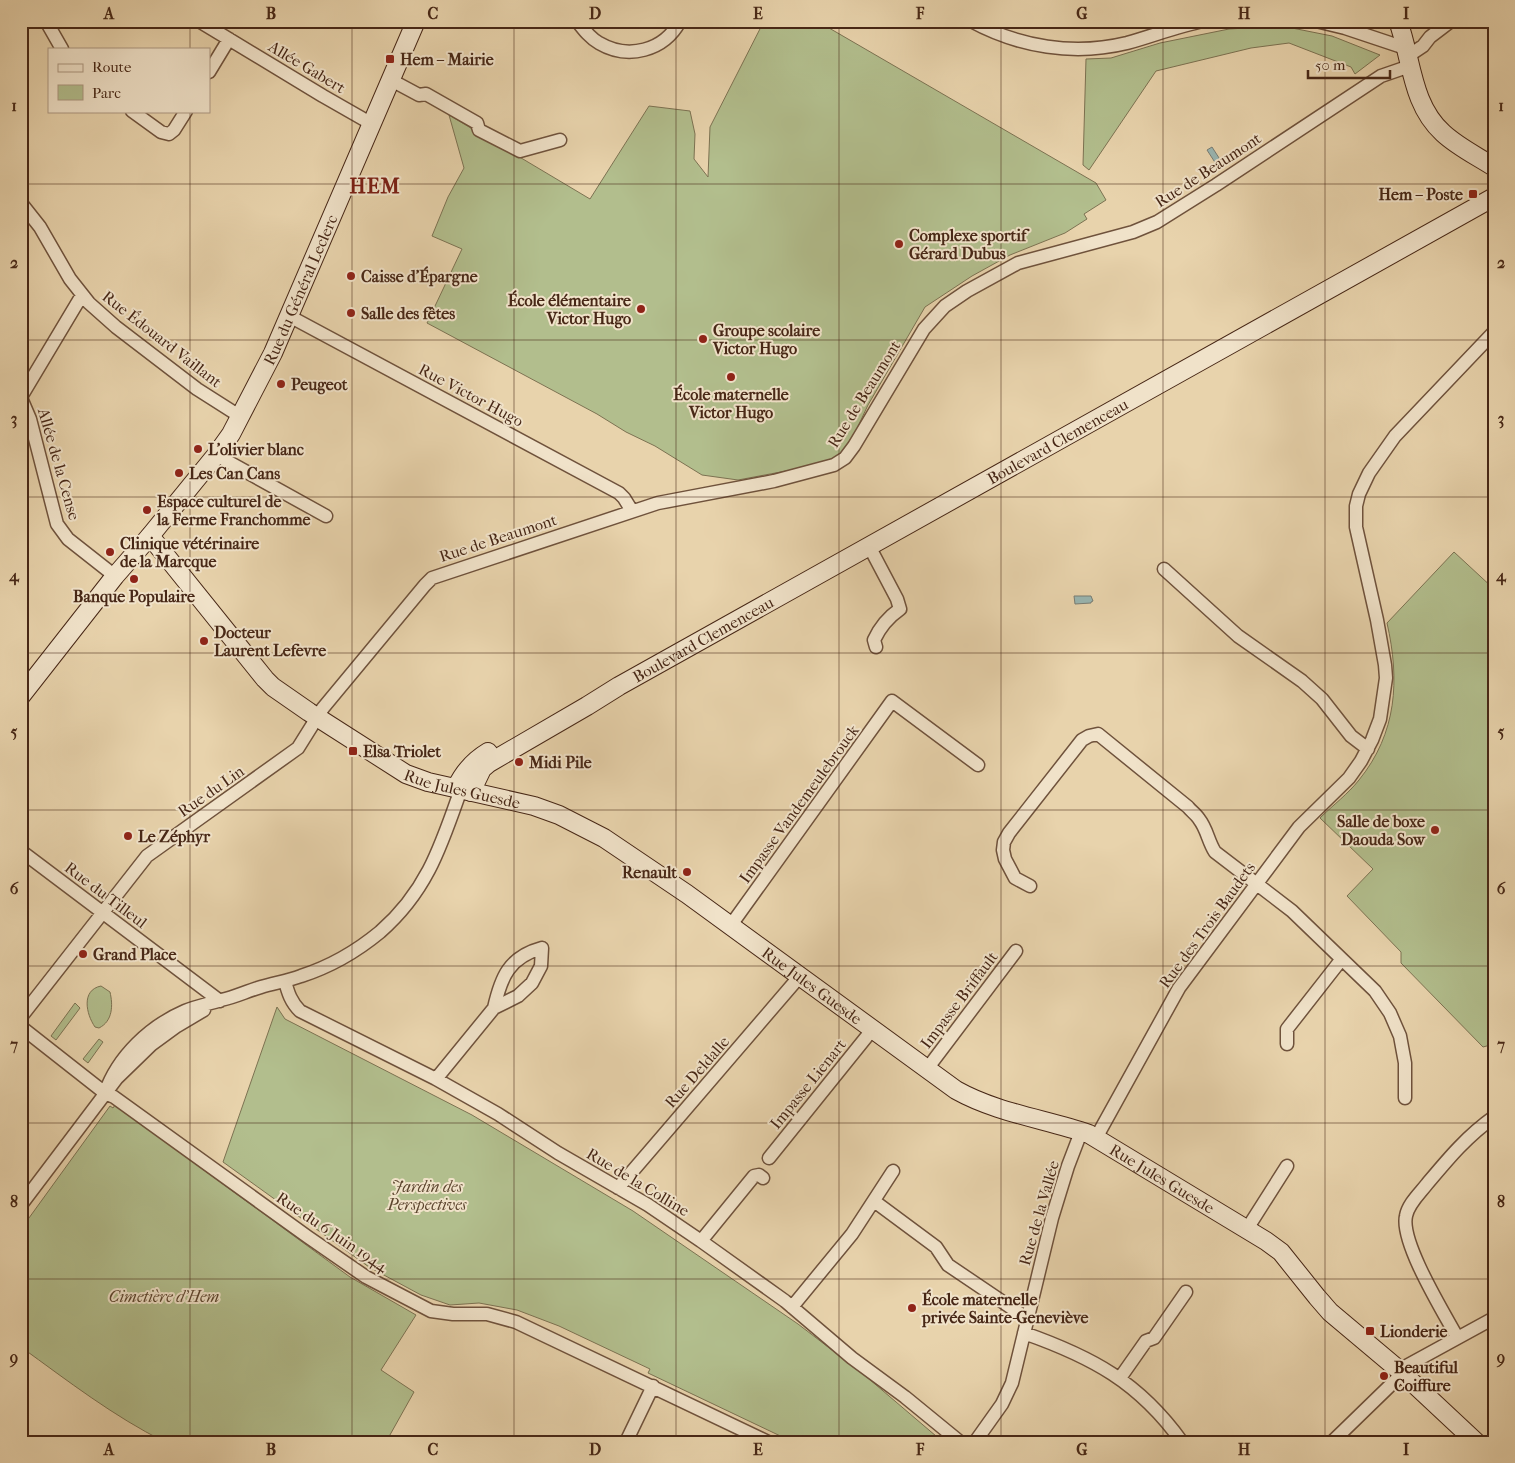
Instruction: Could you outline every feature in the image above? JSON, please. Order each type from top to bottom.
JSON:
[{"type":"street","points":[[46,21],[61,48]]},
{"type":"street","name":"Allée Gabert","points":[[199,21],[372,124]]},
{"type":"street","name":"Rue du Général Leclerc","points":[[21,696],[115,576],[216,455],[241,417],[263,375],[416,21]]},
{"type":"street","points":[[578,21],[586,33],[598,43],[613,49],[629,52],[645,50],[658,44],[669,36],[680,21]]},
{"type":"street","points":[[972,21],[996,33],[1017,40],[1074,50],[1121,44],[1204,21]]},
{"type":"street","points":[[1316,21],[1345,28],[1407,52]]},
{"type":"street","points":[[1398,21],[1418,96],[1425,111],[1433,122],[1457,144],[1494,167]]},
{"type":"street","name":"Rue de Beaumont","points":[[317,717],[432,578],[658,503],[792,477],[841,462],[854,446],[924,329],[942,308],[957,297],[1018,263],[1149,226],[1216,185],[1381,76],[1407,52],[1423,46],[1450,21]]},
{"type":"street","points":[[210,70],[229,39]]},
{"type":"street","points":[[391,80],[419,94],[426,94],[477,123],[479,130],[520,151],[560,140]]},
{"type":"street","points":[[133,112],[166,134],[172,133],[185,112]]},
{"type":"street","name":"Boulevard Clemenceau","points":[[463,790],[464,773],[482,755],[584,701],[619,686],[1494,196]]},
{"type":"street","name":"Rue Édouard Vaillant","points":[[21,203],[40,227],[82,295],[116,327],[196,390],[241,417]]},
{"type":"street","points":[[21,397],[82,295]]},
{"type":"street","name":"Rue Victor Hugo","points":[[289,316],[618,493],[624,498],[632,511]]},
{"type":"street","name":"Rue des Trois Baudets","points":[[1088,1135],[1179,988],[1299,827],[1348,778],[1368,749],[1380,719],[1386,678],[1386,664],[1356,527],[1356,506],[1359,494],[1369,473],[1395,436],[1494,332]]},
{"type":"street","name":"Allée de la Cense","points":[[21,397],[30,419],[57,524],[68,539],[115,576]]},
{"type":"street","points":[[216,455],[326,516]]},
{"type":"street","name":"Rue Jules Guesde","points":[[150,536],[273,687],[406,774],[428,782],[548,811],[604,838],[731,925],[956,1090],[978,1102],[1088,1135],[1247,1229],[1281,1252],[1323,1305],[1401,1372],[1476,1442]]},
{"type":"street","points":[[869,546],[900,608],[888,617],[879,629],[874,640],[876,647]]},
{"type":"street","points":[[1164,569],[1238,636],[1302,681],[1322,699],[1352,736],[1368,749]]},
{"type":"street","name":"Impasse Vandemeulebrouck","points":[[731,925],[892,702],[978,764]]},
{"type":"street","name":"Rue du Lin","points":[[21,1017],[147,856],[294,752],[303,742],[317,717]]},
{"type":"street","points":[[1030,886],[1015,878],[1005,859],[1004,842],[1009,832],[1075,748],[1089,736],[1098,734],[1188,807],[1199,818],[1206,831],[1209,843],[1215,852],[1292,911],[1375,991],[1390,1013],[1400,1036],[1404,1063],[1405,1098]]},
{"type":"street","points":[[21,1206],[105,1093],[113,1074],[123,1059],[150,1032],[185,1010],[318,970],[372,938],[396,916],[416,893],[433,864],[463,790]]},
{"type":"street","name":"Rue du Tilleul","points":[[21,851],[220,1001]]},
{"type":"street","points":[[436,1079],[494,1008],[518,996],[532,983],[541,966],[542,948],[524,955],[510,966],[500,983],[494,1008]]},
{"type":"street","name":"Impasse Briffault","points":[[927,1069],[1016,952]]},
{"type":"street","points":[[1287,1044],[1287,1029],[1341,960]]},
{"type":"street","name":"Rue Deldalle","points":[[618,1188],[800,976]]},
{"type":"street","name":"Rue de la Colline","points":[[286,981],[287,991],[293,1004],[300,1011],[436,1079],[508,1120],[701,1241],[792,1308],[852,1358],[960,1442]]},
{"type":"street","name":"Rue du 6 Juin 1944","points":[[21,1027],[105,1093],[122,1102],[354,1270],[420,1306],[441,1313],[487,1314],[508,1319],[768,1442]]},
{"type":"street","name":"Impasse Lienart","points":[[769,1158],[872,1030]]},
{"type":"street","points":[[1457,1337],[1416,1256],[1407,1231],[1406,1215],[1421,1191],[1457,1148],[1494,1117]]},
{"type":"street","name":"Rue de la Vallée","points":[[975,1442],[1008,1394],[1055,1207],[1088,1135]]},
{"type":"street","points":[[1247,1229],[1287,1166]]},
{"type":"street","points":[[792,1308],[850,1238],[893,1171]]},
{"type":"street","points":[[701,1241],[754,1176],[758,1175],[763,1178]]},
{"type":"street","points":[[874,1201],[936,1247],[948,1265],[1009,1308],[1028,1319]]},
{"type":"street","points":[[1120,1378],[1146,1341],[1154,1338],[1186,1292]]},
{"type":"street","points":[[1332,1442],[1401,1372],[1457,1337],[1494,1318]]},
{"type":"street","points":[[1024,1333],[1086,1358],[1120,1378],[1161,1415],[1182,1442]]},
{"type":"street","points":[[626,1442],[653,1386]]},
{"type":"green space","points":[[764,21],[817,21],[1096,183],[1106,200],[1084,214],[1087,219],[1065,233],[1010,255],[972,276],[925,307],[868,405],[846,452],[838,458],[818,465],[738,480],[702,475],[655,446],[427,323],[462,249],[432,236],[448,197],[464,168],[449,115],[590,199],[649,106],[690,111],[695,134],[694,159],[708,177],[710,127]]},
{"type":"green space","points":[[1292,28],[1332,36],[1380,55],[1355,74],[1351,67],[1289,43],[1251,48],[1156,71],[1089,170],[1083,165],[1086,59],[1111,58],[1160,43],[1229,29]]},
{"type":"green space","points":[[1454,552],[1494,589],[1494,1044],[1483,1047],[1401,963],[1401,952],[1347,896],[1373,869],[1320,818],[1359,780],[1372,762],[1388,725],[1394,685],[1391,644],[1387,623]]},
{"type":"green space","points":[[101,986],[110,992],[112,1007],[107,1021],[99,1028],[95,1027],[89,1016],[87,1003],[90,992]]},
{"type":"green space","points":[[75,1003],[80,1008],[56,1040],[51,1036]]},
{"type":"green space","name":"Jardin des Perspectives","points":[[277,1007],[285,1019],[472,1115],[633,1211],[798,1324],[862,1373],[943,1442],[793,1442],[648,1373],[650,1369],[559,1326],[517,1310],[479,1303],[450,1305],[421,1295],[369,1267],[223,1162]]},
{"type":"green space","points":[[99,1039],[103,1042],[88,1063],[83,1059]]},
{"type":"green space","name":"Cimetière d'Hem","points":[[115,1105],[350,1277],[416,1315],[381,1370],[414,1392],[386,1442],[165,1442],[127,1421],[21,1347],[21,1229],[110,1106],[113,1108]]},
{"type":"water","points":[[1212,147],[1221,161],[1216,164],[1207,150]]},
{"type":"water","points":[[1074,596],[1091,596],[1093,601],[1091,603],[1075,604]]},
{"type":"place","name":"Hem – Mairie","points":[[390,59]]},
{"type":"place","name":"Hem – Poste","points":[[1473,194]]},
{"type":"place","name":"Complexe sportif Gérard Dubus","points":[[899,244]]},
{"type":"place","name":"Caisse d'Épargne","points":[[351,276]]},
{"type":"place","name":"École élémentaire Victor Hugo","points":[[641,309]]},
{"type":"place","name":"Salle des fêtes","points":[[351,313]]},
{"type":"place","name":"Groupe scolaire Victor Hugo","points":[[703,339]]},
{"type":"place","name":"École maternelle Victor Hugo","points":[[731,377]]},
{"type":"place","name":"Peugeot","points":[[281,384]]},
{"type":"place","name":"L'olivier blanc","points":[[198,449]]},
{"type":"place","name":"Les Can Cans","points":[[179,473]]},
{"type":"place","name":"Espace culturel de la Ferme Franchomme","points":[[147,510]]},
{"type":"place","name":"Clinique vétérinaire de la Marcque","points":[[110,552]]},
{"type":"place","name":"Banque Populaire","points":[[134,579]]},
{"type":"place","name":"Docteur Laurent Lefevre","points":[[204,641]]},
{"type":"place","name":"Elsa Triolet","points":[[353,751]]},
{"type":"place","name":"Midi Pile","points":[[519,762]]},
{"type":"place","name":"Salle de boxe Daouda Sow","points":[[1435,830]]},
{"type":"place","name":"Le Zéphyr","points":[[128,836]]},
{"type":"place","name":"Renault","points":[[687,872]]},
{"type":"place","name":"Grand Place","points":[[83,954]]},
{"type":"place","name":"École maternelle privée Sainte-Geneviève","points":[[912,1308]]},
{"type":"place","name":"Lionderie","points":[[1370,1331]]},
{"type":"place","name":"Beautiful Coiffure","points":[[1384,1376]]},
{"type":"district","name":"HEM","points":[[375,186]]}]
